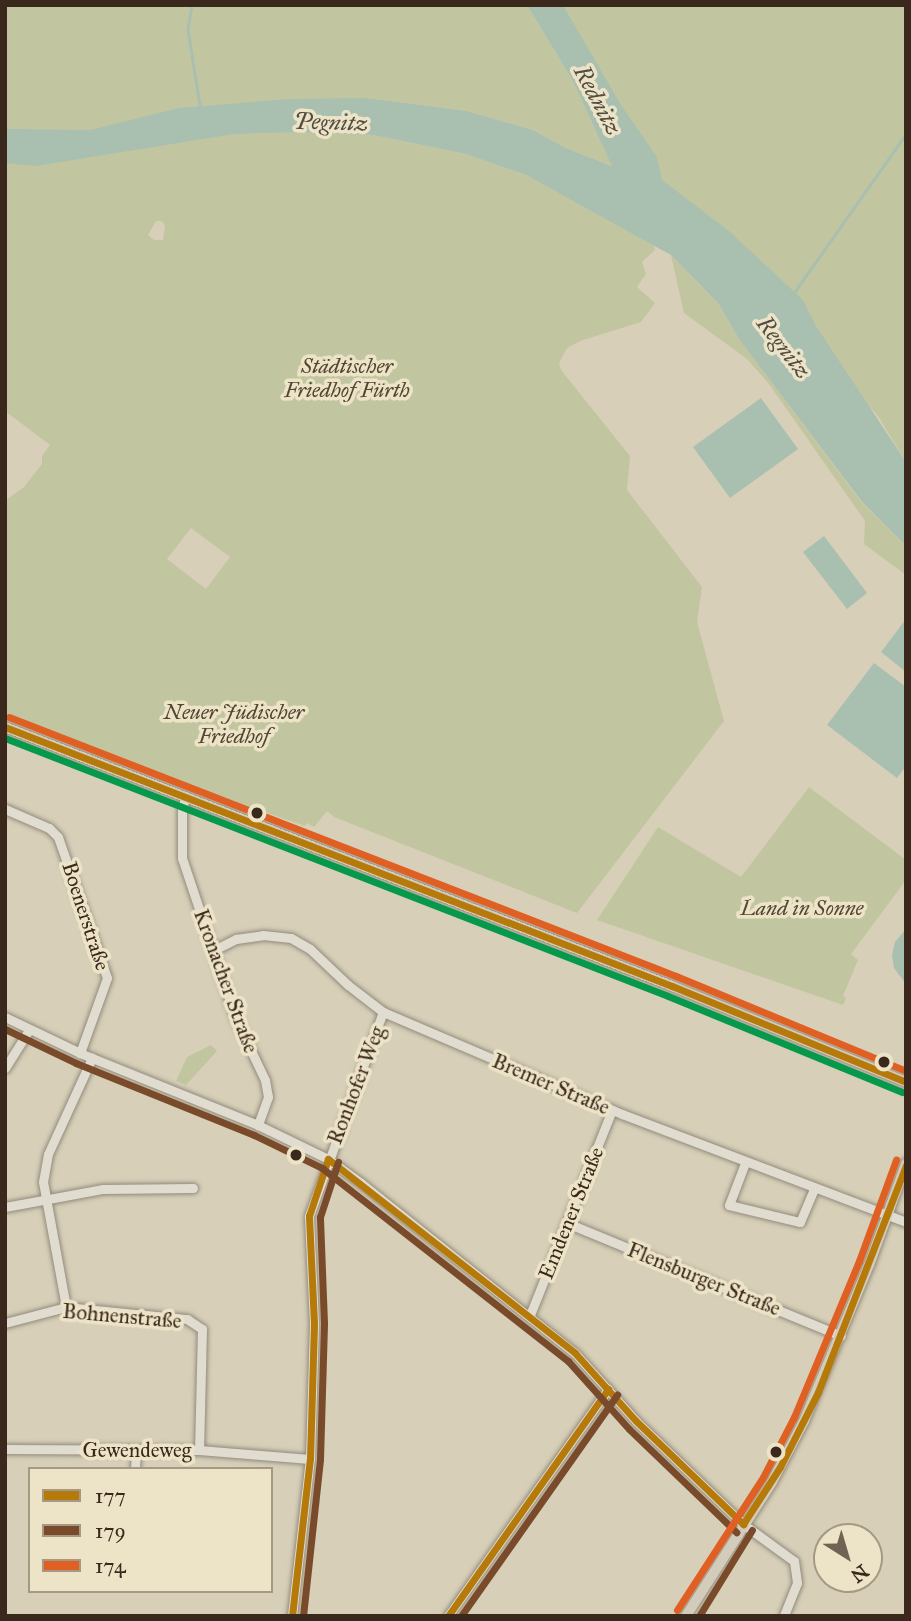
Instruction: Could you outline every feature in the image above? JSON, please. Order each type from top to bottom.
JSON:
[{"type":"main road","points":[[5,727],[672,986],[906,1082]]},
{"type":"main road","points":[[685,1616],[790,1448],[818,1392],[906,1164]]},
{"type":"street","name":"Kronacher Straße","points":[[185,797],[182,810],[182,858],[243,1037],[265,1080],[268,1097],[258,1125]]},
{"type":"street","name":"Boenerstraße","points":[[5,809],[49,828],[58,837],[107,978],[80,1052]]},
{"type":"street","name":"Bremer Straße","points":[[214,950],[236,939],[263,935],[291,938],[310,950],[383,1012],[612,1110],[745,1163],[906,1222]]},
{"type":"street","name":"Ronhofer Weg","points":[[292,1616],[310,1460],[314,1323],[309,1216],[383,1012]]},
{"type":"street","points":[[5,1017],[92,1058],[258,1125],[328,1159],[575,1353],[636,1421],[743,1524],[793,1561],[797,1583],[784,1616]]},
{"type":"street","points":[[5,1068],[29,1030]]},
{"type":"street","points":[[66,1307],[43,1182],[48,1154],[92,1058]]},
{"type":"street","name":"Emdener Straße","points":[[530,1315],[612,1110]]},
{"type":"street","points":[[745,1163],[729,1205],[800,1222],[814,1189]]},
{"type":"street","points":[[5,1207],[103,1189],[193,1188]]},
{"type":"street","name":"Flensburger Straße","points":[[567,1223],[841,1336]]},
{"type":"street","name":"Bohnenstraße","points":[[5,1323],[66,1307],[187,1319],[202,1329],[200,1450]]},
{"type":"street","points":[[448,1616],[608,1389]]},
{"type":"street","name":"Gewendeweg","points":[[5,1449],[200,1450],[310,1460]]},
{"type":"street","points":[[135,1467],[136,1450]]},
{"type":"green space","name":"Städtischer Friedhof Fürth","points":[[5,5],[527,5],[573,81],[613,166],[566,148],[533,130],[467,111],[367,98],[295,132],[373,135],[466,154],[526,175],[654,245],[655,250],[642,262],[646,274],[637,287],[655,303],[641,322],[580,341],[567,348],[559,363],[561,370],[630,456],[627,490],[702,587],[697,622],[724,721],[577,913],[334,817],[327,811],[314,827],[307,823],[305,826],[220,797],[5,713],[5,501],[24,487],[42,464],[42,456],[50,445],[5,411]],"holes":[[[156,221],[162,221],[165,226],[163,240],[154,240],[148,235]],[[191,528],[230,557],[206,589],[167,559]]]},
{"type":"green space","points":[[563,5],[906,5],[906,462],[878,416],[662,180]]},
{"type":"green space","points":[[671,255],[718,303],[739,339],[862,503],[906,546],[906,575],[864,544],[865,521],[769,384],[747,359],[684,313]]},
{"type":"green space","name":"Land in Sonne","points":[[809,787],[906,860],[906,880],[851,954],[858,960],[843,996],[846,998],[843,1005],[597,920],[658,827],[741,877]]},
{"type":"green space","points":[[211,1045],[217,1051],[186,1085],[176,1081],[187,1057]]},
{"type":"water","points":[[527,5],[563,5],[621,105],[657,157],[662,180],[729,231],[803,300],[816,326],[906,462],[906,546],[862,502],[739,339],[718,303],[671,255],[526,175],[466,154],[373,135],[295,132],[234,134],[36,166],[5,163],[5,129],[90,130],[179,108],[289,99],[367,98],[467,111],[533,130],[566,148],[612,166],[573,81]]},
{"type":"water","points":[[761,398],[798,449],[730,498],[693,447]]},
{"type":"water","points":[[824,536],[867,593],[847,609],[803,552]]},
{"type":"water","points":[[906,619],[906,672],[881,652]]},
{"type":"water","points":[[874,663],[906,687],[906,766],[897,778],[827,725]]},
{"type":"water","points":[[906,929],[906,984],[894,968],[892,955],[895,942]]},
{"type":"waterway","points":[[192,5],[188,29],[200,106]]},
{"type":"waterway","points":[[793,294],[906,134]]},
{"type":"transit line","name":"174","points":[[9,717],[676,976],[906,1071]]},
{"type":"transit line","name":"177","points":[[5,727],[672,986],[906,1082]]},
{"type":"transit line","points":[[5,738],[668,996],[902,1092]]},
{"type":"transit line","name":"179","points":[[5,1029],[76,1063],[254,1135],[322,1168],[568,1361],[629,1429],[736,1532]]},
{"type":"transit line","name":"177","points":[[328,1159],[575,1353],[636,1421],[743,1524]]},
{"type":"transit line","name":"177","points":[[292,1616],[310,1459],[314,1323],[309,1216],[328,1159]]},
{"type":"transit line","name":"174","points":[[677,1610],[763,1477],[794,1417],[859,1261],[896,1160]]},
{"type":"transit line","name":"179","points":[[303,1616],[320,1459],[324,1323],[320,1217],[338,1162]]},
{"type":"transit line","name":"177","points":[[743,1524],[780,1467],[818,1392],[906,1165]]},
{"type":"transit line","name":"177","points":[[448,1616],[608,1389]]},
{"type":"transit line","name":"179","points":[[461,1616],[617,1395]]},
{"type":"transit line","name":"179","points":[[699,1616],[752,1530]]},
{"type":"water label","name":"Rednitz","points":[[598,100]]},
{"type":"water label","name":"Pegnitz","points":[[331,122]]},
{"type":"water label","name":"Regnitz","points":[[784,347]]},
{"type":"park label","name":"Neuer Jüdischer Friedhof","points":[[234,724]]}]
